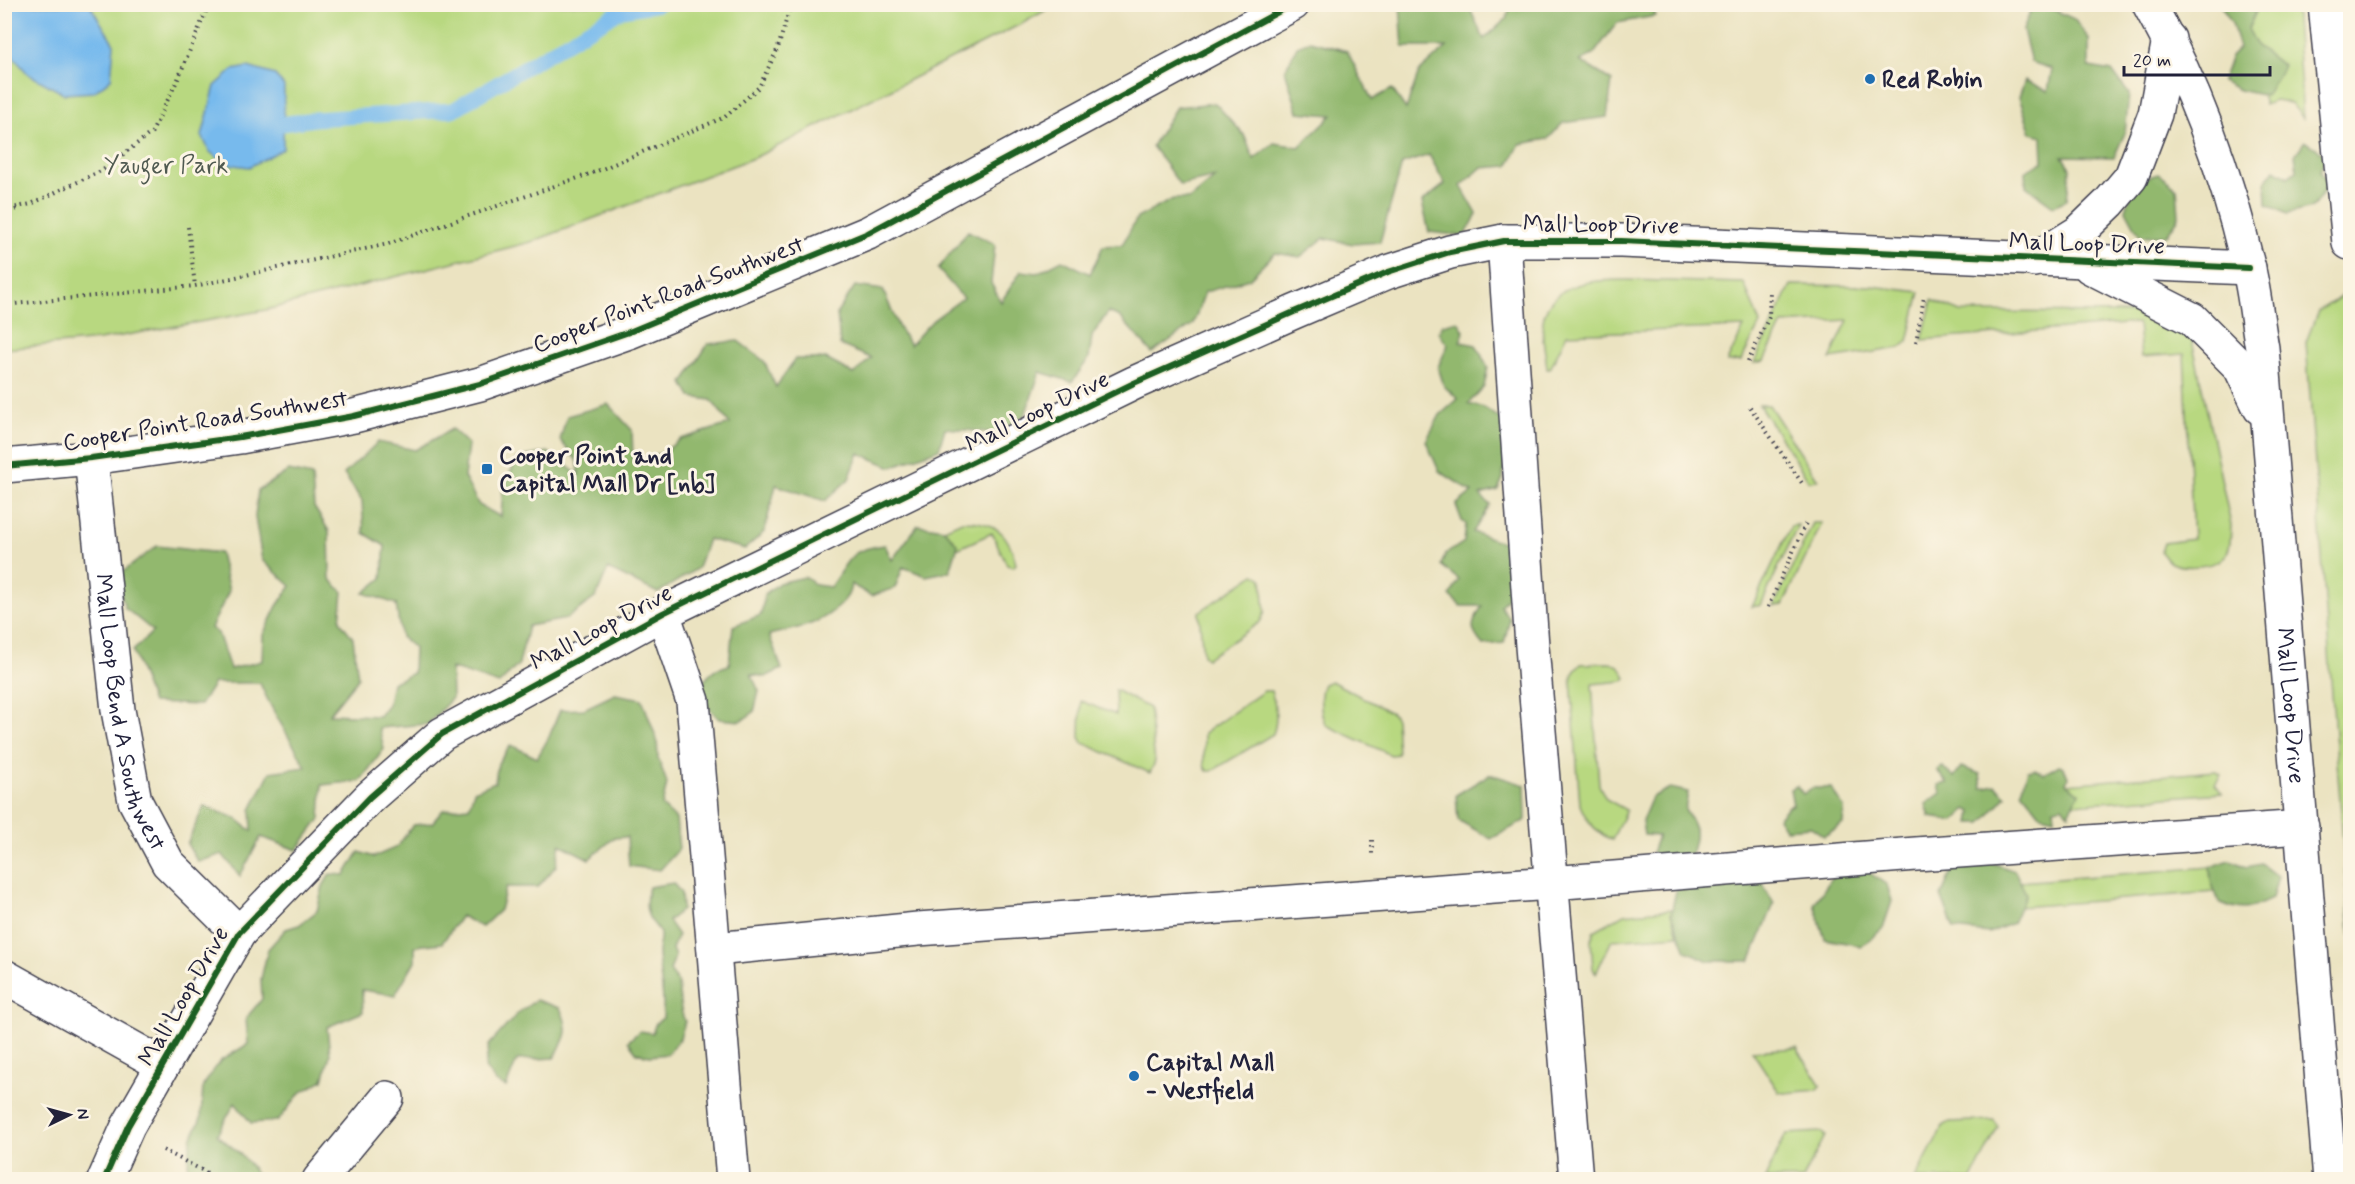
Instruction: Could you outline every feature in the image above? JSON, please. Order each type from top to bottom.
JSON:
[{"type":"street","name":"Cooper Point Road Southwest","points":[[4,466],[91,458],[240,437],[354,416],[480,384],[629,332],[868,233],[1293,4]]},
{"type":"street","points":[[2149,4],[2169,39],[2203,115],[2229,193],[2249,268]]},
{"type":"street","points":[[2325,4],[2350,243]]},
{"type":"street","points":[[2034,260],[2079,232],[2109,203],[2131,177],[2155,114],[2169,39]]},
{"type":"street","points":[[1504,241],[1551,883],[1576,1179]]},
{"type":"street","name":"Mall Loop Drive","points":[[104,1179],[123,1136],[239,933],[370,797],[442,734],[663,613],[1134,383],[1294,312],[1398,269],[1450,252],[1504,241],[1621,241],[2249,268],[2262,348],[2330,1179]]},
{"type":"street","points":[[2078,261],[2192,319],[2240,367],[2268,424]]},
{"type":"street","name":"Mall Loop Bend A Southwest","points":[[91,458],[118,710],[135,801],[168,863],[239,933]]},
{"type":"street","points":[[663,613],[693,701],[733,1179]]},
{"type":"street","points":[[715,949],[918,929],[2302,827]]},
{"type":"street","points":[[4,976],[163,1065]]},
{"type":"street","points":[[320,1179],[387,1098]]},
{"type":"path","points":[[4,215],[103,170],[152,132],[178,79],[209,4]]},
{"type":"path","points":[[4,305],[195,286],[388,244],[595,172],[725,117],[759,87],[778,48],[791,4]]},
{"type":"path","points":[[4,210],[31,204]]},
{"type":"path","points":[[188,227],[195,286]]},
{"type":"path","points":[[1748,362],[1769,317],[1770,288]]},
{"type":"path","points":[[1916,342],[1924,297]]},
{"type":"path","points":[[1750,406],[1802,483]]},
{"type":"path","points":[[1768,607],[1806,523]]},
{"type":"path","points":[[160,1148],[221,1179]]},
{"type":"green space","name":"Yauger Park","points":[[4,5],[1055,5],[756,157],[531,242],[266,310],[99,340],[5,349]]},
{"type":"green space","points":[[1400,5],[1468,5],[1484,39],[1506,19],[1511,5],[1651,5],[1656,16],[1617,23],[1593,55],[1580,61],[1612,81],[1607,117],[1563,123],[1548,139],[1520,144],[1508,166],[1481,168],[1461,186],[1477,214],[1465,236],[1429,232],[1422,202],[1445,184],[1429,155],[1402,164],[1380,242],[1353,244],[1324,238],[1300,257],[1275,253],[1249,279],[1205,292],[1193,324],[1152,353],[1120,317],[1108,312],[1092,336],[1089,358],[1072,382],[1040,372],[1025,415],[997,433],[945,428],[939,449],[891,467],[859,453],[849,479],[825,501],[776,485],[764,532],[745,549],[708,539],[698,568],[658,593],[608,569],[596,597],[566,619],[528,626],[519,664],[499,684],[451,668],[452,698],[428,724],[379,728],[384,749],[360,781],[322,785],[320,819],[297,850],[261,837],[240,876],[222,854],[198,862],[187,844],[204,806],[235,818],[252,831],[251,810],[270,772],[306,767],[260,683],[214,683],[200,705],[152,703],[133,651],[153,631],[125,608],[116,577],[157,546],[220,553],[229,591],[211,628],[218,633],[230,669],[262,661],[263,635],[277,606],[291,586],[262,560],[255,517],[258,490],[289,471],[312,476],[314,507],[329,531],[330,579],[343,592],[340,621],[353,638],[358,678],[329,714],[379,716],[388,704],[392,683],[413,673],[414,648],[401,637],[396,604],[364,593],[382,578],[385,546],[364,533],[362,501],[344,474],[378,442],[415,450],[452,429],[468,444],[464,477],[479,505],[501,517],[503,486],[518,458],[548,452],[579,475],[578,462],[560,440],[567,416],[608,404],[632,430],[633,461],[662,453],[681,439],[730,424],[711,400],[691,397],[683,383],[708,344],[738,341],[764,361],[776,387],[795,359],[826,359],[854,374],[871,358],[840,345],[837,313],[855,286],[883,290],[899,328],[910,345],[933,320],[963,298],[938,269],[968,231],[995,244],[991,283],[1001,302],[1021,271],[1037,273],[1062,260],[1090,274],[1103,246],[1122,245],[1137,218],[1173,199],[1190,199],[1216,177],[1180,185],[1152,146],[1176,107],[1215,103],[1244,135],[1254,159],[1274,143],[1299,147],[1332,115],[1298,112],[1285,70],[1297,46],[1310,41],[1347,51],[1372,100],[1392,89],[1406,109],[1419,72],[1447,47],[1403,47]]},
{"type":"green space","points":[[2033,5],[2052,5],[2052,9],[2074,19],[2089,39],[2089,67],[2112,71],[2129,94],[2125,133],[2114,157],[2062,156],[2070,168],[2067,200],[2053,206],[2026,186],[2025,171],[2043,162],[2042,136],[2031,133],[2019,97],[2025,80],[2048,91],[2052,69],[2031,62],[2023,30]]},
{"type":"green space","points":[[2220,5],[2263,5],[2256,10],[2248,29],[2257,46],[2283,66],[2266,96],[2239,90],[2222,81],[2231,56],[2239,48],[2232,23]]},
{"type":"green space","points":[[2263,5],[2295,5],[2303,118],[2291,103],[2274,101],[2265,105],[2262,95],[2283,66],[2257,46],[2248,29],[2257,10]]},
{"type":"green space","points":[[2305,141],[2327,155],[2320,171],[2329,185],[2312,208],[2287,214],[2267,204],[2266,181],[2275,169],[2288,177],[2297,170],[2295,155]]},
{"type":"green space","points":[[2158,174],[2177,188],[2179,217],[2167,235],[2140,236],[2126,210],[2135,181]]},
{"type":"green space","points":[[1616,280],[1744,283],[1760,324],[1741,361],[1727,362],[1744,327],[1567,334],[1550,369],[1547,369],[1543,319],[1553,299],[1565,290],[1580,284]]},
{"type":"green space","points":[[1791,285],[1871,286],[1920,292],[1908,341],[1900,348],[1830,359],[1848,320],[1782,324],[1764,361],[1754,363]]},
{"type":"green space","points":[[2350,291],[2350,936],[2306,342],[2318,311]]},
{"type":"green space","points":[[1932,300],[1961,312],[2130,313],[2153,316],[2191,335],[2231,525],[2230,543],[2226,555],[2212,563],[2190,566],[2171,563],[2161,552],[2164,543],[2193,539],[2184,354],[2141,357],[2138,323],[1922,340]]},
{"type":"green space","points":[[1458,321],[1464,331],[1460,342],[1476,345],[1488,367],[1484,387],[1468,404],[1484,408],[1507,423],[1503,478],[1498,490],[1480,495],[1490,505],[1473,532],[1508,544],[1513,562],[1514,584],[1500,606],[1510,619],[1504,643],[1483,645],[1478,639],[1473,626],[1482,606],[1461,606],[1450,596],[1459,580],[1441,565],[1446,554],[1464,542],[1466,524],[1462,521],[1456,505],[1472,492],[1439,471],[1426,441],[1440,415],[1458,399],[1444,386],[1438,367],[1448,345],[1439,333],[1442,325]]},
{"type":"green space","points":[[1759,405],[1769,405],[1818,480],[1809,481]]},
{"type":"green space","points":[[962,521],[983,523],[999,530],[1009,544],[1016,564],[1013,567],[1007,565],[992,533],[957,549],[957,545],[944,529]]},
{"type":"green space","points":[[1813,523],[1822,523],[1783,605],[1774,606]]},
{"type":"green space","points":[[918,525],[944,529],[958,545],[950,571],[926,576],[903,567],[895,588],[871,596],[851,584],[845,599],[825,617],[799,628],[769,635],[782,669],[765,677],[751,674],[759,691],[754,712],[741,721],[719,719],[705,704],[702,683],[714,670],[729,665],[733,626],[761,615],[765,594],[779,583],[805,577],[816,585],[830,587],[851,557],[872,547],[885,545],[892,560]]},
{"type":"green space","points":[[1798,525],[1761,605],[1752,607],[1791,526]]},
{"type":"green space","points":[[1255,574],[1262,579],[1265,612],[1260,622],[1207,658],[1203,655],[1199,612]]},
{"type":"green space","points":[[1607,663],[1619,667],[1626,678],[1623,681],[1592,684],[1599,785],[1606,799],[1626,810],[1612,840],[1593,826],[1580,805],[1571,680],[1581,664]]},
{"type":"green space","points":[[1331,681],[1392,713],[1396,719],[1398,754],[1391,755],[1326,725],[1321,710],[1321,693],[1324,684]]},
{"type":"green space","points":[[1115,690],[1149,708],[1155,762],[1150,773],[1083,743],[1080,737],[1081,701],[1116,715]]},
{"type":"green space","points":[[1264,691],[1271,691],[1274,701],[1276,718],[1273,734],[1212,771],[1207,771],[1204,765],[1204,733]]},
{"type":"green space","points":[[615,694],[642,699],[657,740],[658,758],[667,783],[662,806],[676,819],[679,849],[660,870],[629,866],[627,837],[614,838],[589,859],[560,844],[556,866],[538,887],[506,887],[500,910],[482,927],[461,916],[442,943],[415,946],[415,961],[395,995],[362,990],[363,1012],[327,1027],[330,1055],[323,1080],[300,1093],[278,1121],[251,1123],[235,1103],[217,1135],[246,1160],[258,1179],[179,1179],[187,1170],[191,1139],[201,1118],[203,1086],[220,1061],[248,1044],[246,1018],[262,999],[261,979],[268,949],[286,929],[299,925],[317,911],[323,886],[330,874],[345,875],[359,852],[374,857],[397,847],[413,825],[432,823],[443,810],[469,807],[474,791],[495,782],[498,763],[511,745],[537,758],[560,710],[584,709]]},
{"type":"green space","points":[[2059,765],[2064,767],[2068,777],[2066,783],[2079,793],[2069,814],[2063,806],[2054,808],[2055,818],[2041,815],[2022,791],[2028,770],[2035,769],[2044,774]]},
{"type":"green space","points":[[1943,767],[1954,777],[1961,767],[1980,774],[1982,788],[1995,785],[2006,796],[1982,823],[1970,823],[1972,812],[1967,809],[1954,821],[1930,817],[1926,804],[1941,793],[1939,785],[1947,783],[1937,770]]},
{"type":"green space","points":[[2216,771],[2221,775],[2215,784],[2222,793],[2074,804],[2079,793],[2067,784]]},
{"type":"green space","points":[[1490,774],[1525,785],[1526,820],[1491,839],[1458,820],[1456,795]]},
{"type":"green space","points":[[1797,786],[1803,794],[1812,788],[1831,788],[1844,808],[1843,824],[1824,836],[1811,827],[1785,829],[1778,818],[1789,806],[1793,805],[1790,789]]},
{"type":"green space","points":[[1670,788],[1688,792],[1685,810],[1695,831],[1691,854],[1668,856],[1652,853],[1658,836],[1644,835],[1642,821],[1652,797]]},
{"type":"green space","points":[[1978,858],[2015,871],[2026,894],[2013,923],[1989,933],[1954,929],[1941,896],[1953,868]]},
{"type":"green space","points":[[2230,860],[2247,867],[2261,864],[2278,877],[2272,899],[2246,909],[2234,908],[2219,902],[2211,881],[2210,867]]},
{"type":"green space","points":[[1858,865],[1887,885],[1892,901],[1883,928],[1862,946],[1825,939],[1814,904],[1833,876]]},
{"type":"green space","points":[[2210,867],[2215,892],[2019,907],[2026,894],[2020,882]]},
{"type":"green space","points":[[1762,882],[1774,904],[1750,961],[1709,961],[1686,951],[1671,914],[1677,886]]},
{"type":"green space","points":[[673,883],[681,893],[682,910],[668,921],[678,935],[672,949],[675,956],[670,971],[678,984],[685,1021],[680,1038],[667,1054],[650,1056],[637,1053],[628,1041],[640,1031],[652,1033],[656,1023],[663,1018],[658,953],[660,934],[648,915],[646,899],[649,887]]},
{"type":"green space","points":[[1672,909],[1671,914],[1678,935],[1612,940],[1596,973],[1593,969],[1591,940],[1594,931],[1624,914]]},
{"type":"green space","points":[[536,1000],[560,1008],[566,1034],[554,1058],[517,1060],[506,1087],[497,1083],[485,1068],[489,1045],[518,1013]]},
{"type":"green space","points":[[1797,1048],[1821,1086],[1817,1090],[1779,1092],[1752,1051]]},
{"type":"green space","points":[[1994,1120],[1998,1127],[1972,1179],[1915,1179],[1943,1126],[1950,1122]]},
{"type":"green space","points":[[1821,1132],[1825,1136],[1803,1179],[1765,1179],[1786,1134]]},
{"type":"water","points":[[4,5],[90,5],[114,44],[111,79],[94,92],[64,94],[28,74],[5,47]]},
{"type":"water","points":[[248,67],[275,75],[284,86],[283,149],[249,167],[226,164],[210,152],[202,136],[215,86],[233,70]]},
{"type":"water","points":[[2350,429],[2350,499],[2345,438]]},
{"type":"waterway","points":[[263,121],[282,124],[314,119],[453,110],[622,10],[658,4]]},
{"type":"cycle path","points":[[4,466],[91,458],[240,437],[354,416],[480,384],[629,332],[868,233],[1293,4]]},
{"type":"cycle path","points":[[104,1180],[128,1126],[239,933],[370,797],[442,734],[663,613],[1134,383],[1388,272],[1450,252],[1504,241],[1621,241],[2249,268]]},
{"type":"place","name":"Red Robin","points":[[1870,79]]},
{"type":"place","name":"Cooper Point and Capital Mall Dr [nb]","points":[[487,469]]},
{"type":"place","name":"Capital Mall - Westfield","points":[[1134,1076]]}]
